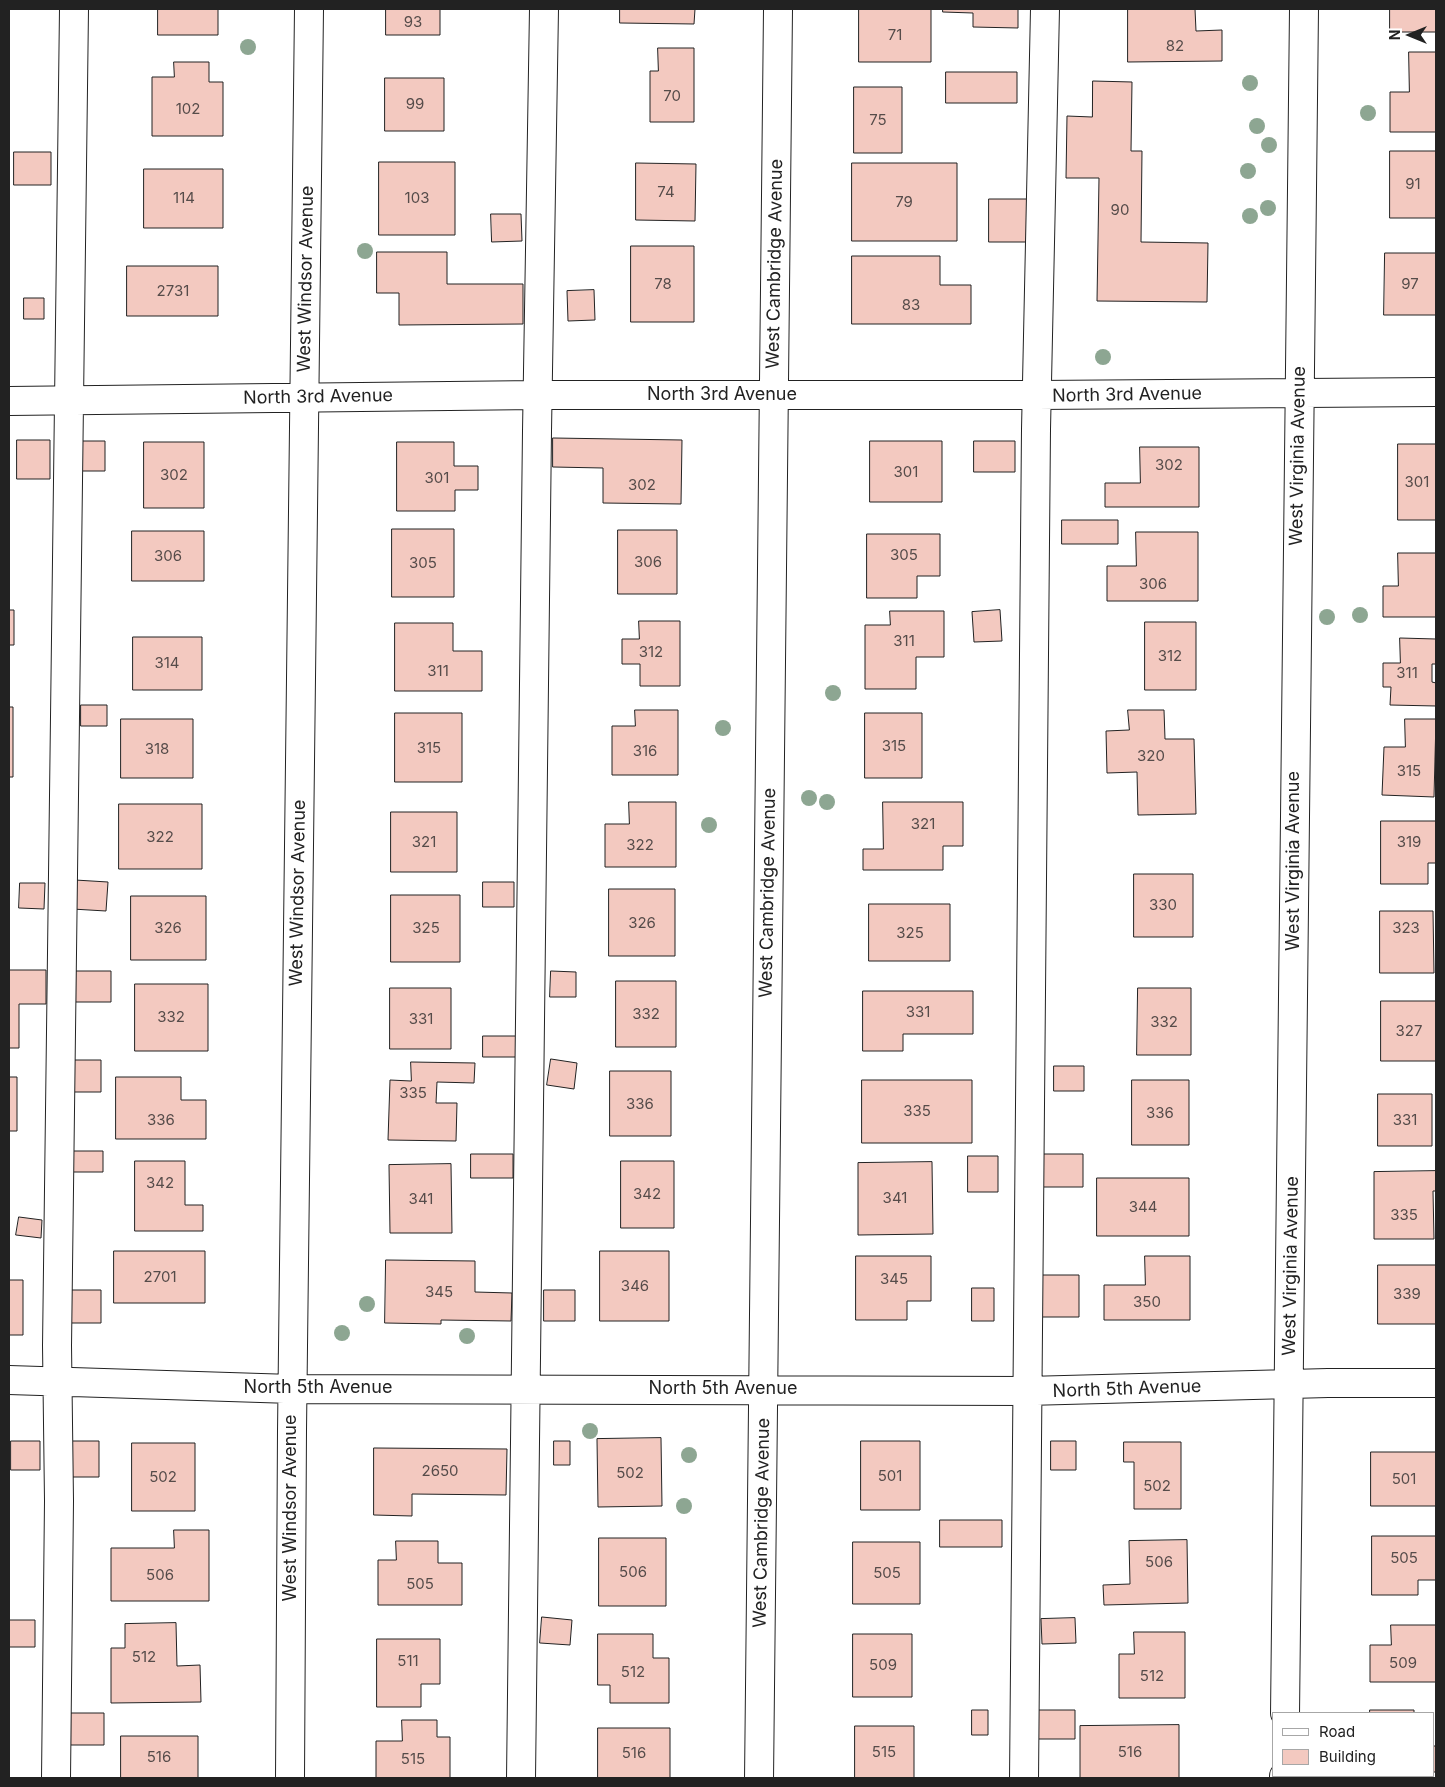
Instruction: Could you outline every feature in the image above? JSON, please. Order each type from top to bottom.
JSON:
[{"type":"street","points":[[56,1778],[60,1501],[58,1382],[74,9]]},
{"type":"street","name":"West Windsor Avenue","points":[[290,1778],[292,1389],[309,9]]},
{"type":"street","points":[[522,1778],[537,395],[544,9]]},
{"type":"street","name":"West Cambridge Avenue","points":[[759,1778],[778,9]]},
{"type":"street","points":[[1024,1778],[1037,396],[1045,9]]},
{"type":"street","name":"West Virginia Avenue","points":[[1285,1712],[1298,393],[1304,9]]},
{"type":"street","name":"North 3rd Avenue","points":[[9,401],[537,395],[1037,396],[1436,392]]},
{"type":"street","name":"North 5th Avenue","points":[[9,1380],[292,1389],[1027,1391],[1289,1384],[1436,1383]]},
{"type":"building","points":[[158,9],[218,9],[218,35],[158,35]]},
{"type":"building","points":[[386,9],[440,9],[440,35],[386,35]]},
{"type":"building","points":[[620,9],[695,9],[694,24],[620,23]]},
{"type":"building","points":[[859,9],[931,9],[931,62],[859,62]]},
{"type":"building","points":[[943,9],[1018,9],[1018,28],[973,27],[973,13],[943,12]]},
{"type":"building","points":[[1128,9],[1195,9],[1196,31],[1222,30],[1222,61],[1128,62]]},
{"type":"building","points":[[1390,9],[1436,9],[1436,32],[1390,32]]},
{"type":"building","points":[[658,48],[694,48],[694,122],[650,122],[650,71],[658,71]]},
{"type":"building","points":[[1409,52],[1436,52],[1436,132],[1390,132],[1390,92],[1409,92]]},
{"type":"building","points":[[174,62],[209,62],[209,82],[223,82],[223,136],[152,136],[152,77],[174,77]]},
{"type":"building","points":[[946,72],[1017,72],[1017,103],[946,103]]},
{"type":"building","points":[[385,78],[444,78],[444,131],[385,131]]},
{"type":"building","points":[[1093,81],[1132,82],[1131,151],[1142,151],[1141,242],[1208,243],[1207,302],[1097,301],[1099,178],[1066,178],[1067,116],[1092,117]]},
{"type":"building","points":[[854,87],[902,87],[902,153],[854,153]]},
{"type":"building","points":[[1390,151],[1436,151],[1436,218],[1390,218]]},
{"type":"building","points":[[14,152],[51,152],[51,185],[14,185]]},
{"type":"building","points":[[379,162],[455,162],[455,235],[379,235]]},
{"type":"building","points":[[636,163],[696,164],[695,221],[636,220]]},
{"type":"building","points":[[852,163],[957,163],[957,241],[852,241]]},
{"type":"building","points":[[144,169],[223,169],[223,228],[144,228]]},
{"type":"building","points":[[989,199],[1030,199],[1030,242],[989,242]]},
{"type":"building","points":[[491,214],[521,214],[522,241],[492,242]]},
{"type":"building","points":[[631,246],[694,246],[694,322],[631,322]]},
{"type":"building","points":[[377,252],[447,252],[447,284],[523,284],[523,324],[399,325],[399,293],[377,293]]},
{"type":"building","points":[[1385,253],[1436,253],[1436,315],[1384,315]]},
{"type":"building","points":[[852,256],[940,256],[940,285],[971,285],[971,324],[852,324]]},
{"type":"building","points":[[127,266],[218,266],[218,316],[127,316]]},
{"type":"building","points":[[594,290],[595,320],[568,321],[567,291]]},
{"type":"building","points":[[24,298],[44,298],[44,319],[24,319]]},
{"type":"building","points":[[553,438],[682,440],[681,504],[603,503],[603,468],[553,467]]},
{"type":"building","points":[[17,440],[50,440],[50,479],[17,479]]},
{"type":"building","points":[[78,441],[105,441],[105,471],[78,471]]},
{"type":"building","points":[[870,441],[942,441],[942,502],[870,502]]},
{"type":"building","points":[[974,441],[1015,441],[1015,472],[974,472]]},
{"type":"building","points":[[144,442],[204,442],[204,508],[144,508]]},
{"type":"building","points":[[397,442],[454,442],[454,466],[478,466],[478,490],[455,490],[455,511],[397,511]]},
{"type":"building","points":[[1398,444],[1436,444],[1436,520],[1398,520]]},
{"type":"building","points":[[1140,447],[1199,447],[1199,507],[1105,507],[1105,483],[1140,483]]},
{"type":"building","points":[[1062,520],[1118,520],[1118,544],[1062,544]]},
{"type":"building","points":[[392,529],[454,529],[454,597],[392,597]]},
{"type":"building","points":[[618,530],[677,530],[677,594],[618,594]]},
{"type":"building","points":[[132,531],[204,531],[204,581],[132,581]]},
{"type":"building","points":[[1136,532],[1198,532],[1198,601],[1107,601],[1107,566],[1136,566]]},
{"type":"building","points":[[867,534],[940,534],[940,576],[917,576],[917,598],[867,598]]},
{"type":"building","points":[[1398,553],[1436,553],[1436,617],[1383,617],[1383,586],[1398,586]]},
{"type":"building","points":[[9,610],[14,610],[14,645],[9,645]]},
{"type":"building","points":[[1000,610],[1002,641],[974,642],[972,612]]},
{"type":"building","points":[[890,611],[944,611],[944,657],[916,657],[916,689],[865,689],[865,625],[890,625]]},
{"type":"building","points":[[639,621],[680,621],[680,686],[640,686],[640,664],[622,664],[622,639],[639,639]]},
{"type":"building","points":[[1145,622],[1196,622],[1196,690],[1145,690]]},
{"type":"building","points":[[395,623],[453,623],[453,651],[482,651],[482,691],[395,691]]},
{"type":"building","points":[[133,637],[202,637],[202,690],[133,690]]},
{"type":"building","points":[[1400,638],[1436,639],[1436,664],[1432,664],[1432,682],[1436,683],[1436,706],[1390,705],[1391,687],[1383,687],[1383,663],[1400,663]]},
{"type":"building","points":[[81,705],[107,705],[107,726],[81,726]]},
{"type":"building","points":[[9,707],[13,707],[13,777],[9,777]]},
{"type":"building","points":[[635,710],[678,710],[678,775],[612,775],[612,726],[635,726]]},
{"type":"building","points":[[1128,710],[1164,710],[1165,739],[1194,739],[1196,814],[1138,815],[1137,772],[1107,773],[1106,731],[1129,730]]},
{"type":"building","points":[[395,713],[462,713],[462,782],[395,782]]},
{"type":"building","points":[[865,713],[922,713],[922,778],[865,778]]},
{"type":"building","points":[[121,719],[193,719],[193,778],[121,778]]},
{"type":"building","points":[[1405,719],[1436,719],[1434,797],[1382,795],[1384,747],[1405,747]]},
{"type":"building","points":[[629,802],[676,802],[676,867],[605,867],[605,824],[629,824]]},
{"type":"building","points":[[883,802],[963,802],[963,846],[943,846],[943,870],[863,870],[863,849],[883,849]]},
{"type":"building","points":[[119,804],[202,804],[202,869],[119,869]]},
{"type":"building","points":[[391,812],[457,812],[457,872],[391,872]]},
{"type":"building","points":[[1381,821],[1436,821],[1436,863],[1428,863],[1428,884],[1381,884]]},
{"type":"building","points":[[1134,874],[1193,874],[1193,937],[1134,937]]},
{"type":"building","points":[[75,880],[108,882],[106,911],[72,909]]},
{"type":"building","points":[[483,882],[514,882],[514,907],[483,907]]},
{"type":"building","points":[[20,883],[45,883],[44,909],[19,908]]},
{"type":"building","points":[[609,889],[675,889],[675,956],[609,956]]},
{"type":"building","points":[[391,895],[460,895],[460,962],[391,962]]},
{"type":"building","points":[[131,896],[206,896],[206,960],[131,960]]},
{"type":"building","points":[[869,904],[950,904],[950,961],[869,961]]},
{"type":"building","points":[[1380,911],[1433,911],[1434,973],[1380,973]]},
{"type":"building","points":[[9,970],[46,970],[46,1004],[19,1004],[19,1048],[9,1048]]},
{"type":"building","points":[[76,971],[111,971],[111,1002],[76,1002]]},
{"type":"building","points":[[551,971],[576,972],[576,997],[550,997]]},
{"type":"building","points":[[616,981],[676,981],[676,1047],[616,1047]]},
{"type":"building","points":[[135,984],[208,984],[208,1051],[135,1051]]},
{"type":"building","points":[[390,988],[451,988],[451,1049],[390,1049]]},
{"type":"building","points":[[1138,988],[1191,988],[1191,1055],[1137,1055]]},
{"type":"building","points":[[863,991],[973,991],[973,1034],[903,1034],[903,1051],[863,1051]]},
{"type":"building","points":[[1381,1001],[1436,1001],[1436,1061],[1381,1061]]},
{"type":"building","points":[[483,1036],[516,1036],[516,1057],[483,1057]]},
{"type":"building","points":[[551,1059],[577,1063],[574,1089],[547,1085]]},
{"type":"building","points":[[71,1060],[101,1060],[101,1092],[71,1092]]},
{"type":"building","points":[[411,1062],[475,1063],[474,1083],[437,1082],[436,1103],[457,1103],[456,1141],[388,1140],[390,1080],[411,1081]]},
{"type":"building","points":[[1054,1066],[1084,1066],[1084,1091],[1054,1091]]},
{"type":"building","points":[[610,1071],[671,1071],[671,1136],[610,1136]]},
{"type":"building","points":[[9,1077],[17,1077],[17,1131],[9,1131]]},
{"type":"building","points":[[116,1077],[181,1077],[181,1100],[206,1100],[206,1139],[116,1139]]},
{"type":"building","points":[[862,1080],[972,1080],[972,1143],[862,1143]]},
{"type":"building","points":[[1132,1080],[1189,1080],[1189,1145],[1132,1145]]},
{"type":"building","points":[[1378,1094],[1432,1094],[1432,1146],[1378,1146]]},
{"type":"building","points":[[70,1151],[103,1151],[103,1172],[70,1172]]},
{"type":"building","points":[[471,1154],[513,1154],[513,1178],[471,1178]]},
{"type":"building","points":[[1038,1154],[1083,1154],[1083,1187],[1038,1187]]},
{"type":"building","points":[[968,1156],[998,1156],[998,1192],[968,1192]]},
{"type":"building","points":[[135,1161],[185,1161],[185,1205],[203,1205],[203,1231],[135,1231]]},
{"type":"building","points":[[621,1161],[674,1161],[674,1228],[621,1228]]},
{"type":"building","points":[[932,1162],[933,1234],[858,1235],[858,1163]]},
{"type":"building","points":[[451,1164],[452,1233],[390,1233],[389,1165]]},
{"type":"building","points":[[1436,1171],[1436,1191],[1433,1191],[1434,1239],[1374,1239],[1374,1172]]},
{"type":"building","points":[[1097,1178],[1189,1178],[1189,1236],[1097,1236]]},
{"type":"building","points":[[19,1217],[42,1220],[41,1238],[16,1235]]},
{"type":"building","points":[[114,1251],[205,1251],[205,1303],[114,1303]]},
{"type":"building","points":[[600,1251],[669,1251],[669,1321],[600,1321]]},
{"type":"building","points":[[856,1256],[931,1256],[931,1301],[907,1301],[907,1320],[856,1320]]},
{"type":"building","points":[[1145,1256],[1190,1256],[1190,1320],[1104,1320],[1104,1285],[1145,1285]]},
{"type":"building","points":[[386,1260],[475,1261],[475,1292],[512,1293],[511,1321],[441,1320],[441,1324],[385,1323]]},
{"type":"building","points":[[1378,1265],[1436,1265],[1436,1324],[1378,1324]]},
{"type":"building","points":[[1041,1275],[1079,1275],[1079,1317],[1041,1317]]},
{"type":"building","points":[[9,1280],[23,1280],[23,1335],[9,1335]]},
{"type":"building","points":[[972,1288],[994,1288],[994,1321],[972,1321]]},
{"type":"building","points":[[68,1290],[101,1290],[101,1323],[68,1323]]},
{"type":"building","points":[[544,1290],[575,1290],[575,1321],[544,1321]]},
{"type":"building","points":[[661,1438],[662,1506],[598,1507],[597,1439]]},
{"type":"building","points":[[11,1441],[40,1441],[40,1470],[11,1470]]},
{"type":"building","points":[[66,1441],[99,1441],[99,1477],[66,1477]]},
{"type":"building","points":[[554,1441],[570,1441],[570,1465],[554,1465]]},
{"type":"building","points":[[861,1441],[920,1441],[920,1510],[861,1510]]},
{"type":"building","points":[[1051,1441],[1076,1441],[1076,1470],[1051,1470]]},
{"type":"building","points":[[1124,1442],[1181,1442],[1181,1509],[1134,1509],[1134,1462],[1124,1462]]},
{"type":"building","points":[[132,1443],[195,1443],[195,1511],[132,1511]]},
{"type":"building","points":[[374,1448],[507,1449],[506,1495],[412,1494],[412,1516],[374,1515]]},
{"type":"building","points":[[1371,1452],[1436,1452],[1436,1506],[1371,1506]]},
{"type":"building","points":[[940,1520],[1002,1520],[1002,1547],[940,1547]]},
{"type":"building","points":[[174,1530],[209,1530],[209,1601],[111,1601],[111,1548],[174,1548]]},
{"type":"building","points":[[1372,1536],[1436,1536],[1436,1580],[1418,1580],[1418,1595],[1372,1595]]},
{"type":"building","points":[[599,1538],[666,1538],[666,1606],[599,1606]]},
{"type":"building","points":[[1187,1540],[1188,1603],[1104,1605],[1103,1585],[1130,1584],[1129,1541]]},
{"type":"building","points":[[396,1541],[438,1541],[438,1563],[462,1563],[462,1605],[378,1605],[378,1560],[396,1560]]},
{"type":"building","points":[[853,1542],[920,1542],[920,1604],[853,1604]]},
{"type":"building","points":[[542,1617],[572,1620],[570,1645],[540,1643]]},
{"type":"building","points":[[1075,1618],[1076,1643],[1042,1644],[1041,1619]]},
{"type":"building","points":[[9,1620],[35,1620],[35,1647],[9,1647]]},
{"type":"building","points":[[176,1623],[177,1666],[200,1665],[201,1702],[111,1703],[111,1648],[125,1648],[125,1624]]},
{"type":"building","points":[[1391,1625],[1436,1625],[1436,1682],[1370,1682],[1370,1645],[1391,1645]]},
{"type":"building","points":[[1134,1632],[1185,1632],[1185,1698],[1119,1698],[1119,1654],[1134,1654]]},
{"type":"building","points":[[598,1634],[653,1634],[653,1658],[669,1658],[669,1703],[610,1703],[610,1685],[598,1685]]},
{"type":"building","points":[[853,1634],[912,1634],[912,1697],[853,1697]]},
{"type":"building","points":[[377,1639],[440,1639],[440,1684],[421,1684],[421,1707],[377,1707]]},
{"type":"building","points":[[972,1710],[988,1710],[988,1735],[972,1735]]},
{"type":"building","points":[[1034,1710],[1075,1710],[1075,1739],[1034,1739]]},
{"type":"building","points":[[1370,1710],[1414,1710],[1414,1712],[1370,1712]]},
{"type":"building","points":[[71,1713],[104,1713],[104,1745],[71,1745]]},
{"type":"building","points":[[402,1720],[437,1720],[437,1737],[450,1737],[450,1778],[376,1778],[376,1741],[402,1741]]},
{"type":"building","points":[[1179,1725],[1179,1778],[1080,1778],[1080,1726]]},
{"type":"building","points":[[855,1726],[914,1726],[914,1778],[855,1778]]},
{"type":"building","points":[[598,1728],[670,1728],[670,1778],[598,1778]]},
{"type":"building","points":[[121,1736],[198,1736],[198,1778],[121,1778]]},
{"type":"building","points":[[1435,1746],[1436,1746],[1435,1772]]}]
